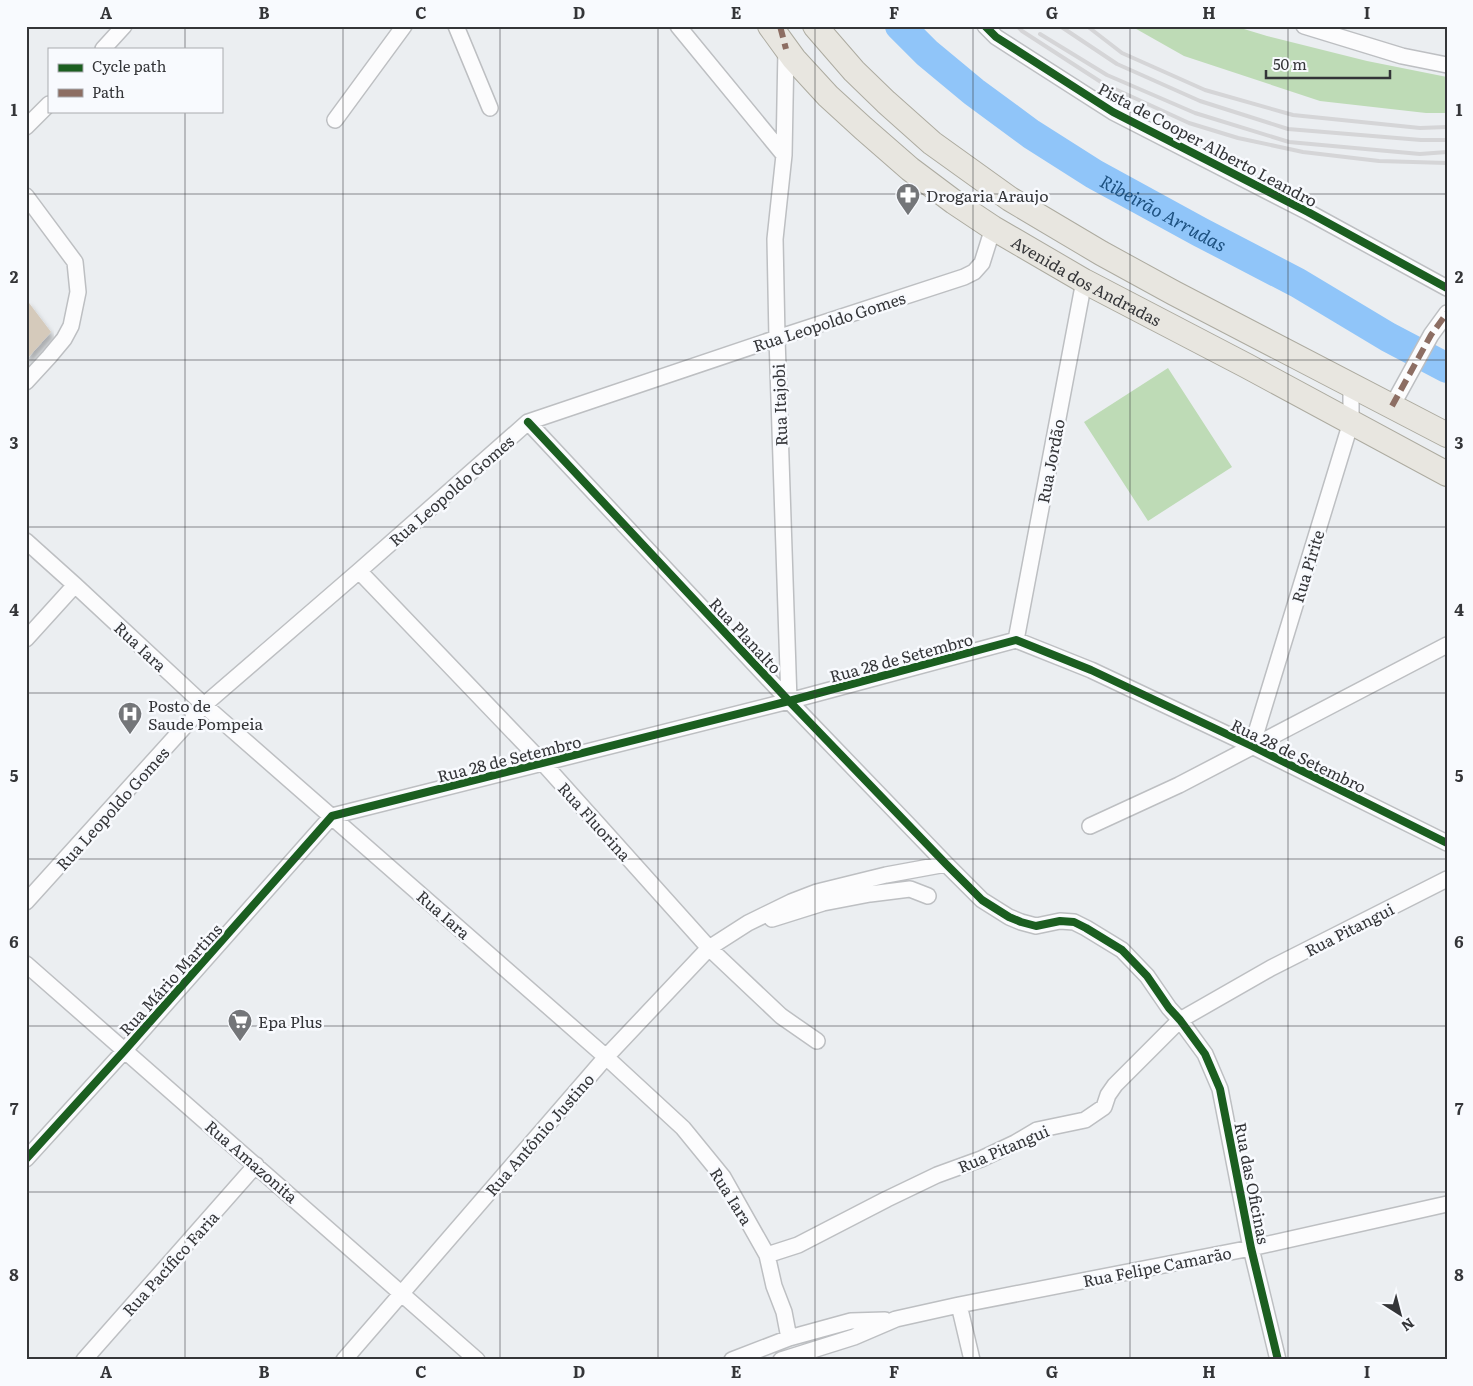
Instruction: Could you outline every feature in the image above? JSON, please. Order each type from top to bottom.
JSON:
[{"type":"main road","name":"Avenida dos Andradas","points":[[770,26],[794,59],[828,96],[910,169],[993,228],[1084,281],[1447,474]]},
{"type":"main road","name":"Avenida dos Andradas","points":[[815,26],[854,71],[932,143],[1010,199],[1101,253],[1183,298],[1351,385],[1394,402],[1447,435]]},
{"type":"main road","points":[[1084,281],[1082,273],[1085,265],[1101,253]]},
{"type":"street","points":[[103,48],[124,26]]},
{"type":"street","points":[[335,120],[404,26]]},
{"type":"street","points":[[456,26],[490,108]]},
{"type":"street","points":[[678,26],[784,155]]},
{"type":"street","name":"Pista de Cooper Alberto Leandro","points":[[985,26],[996,37],[1113,112],[1447,288]]},
{"type":"street","points":[[1304,26],[1402,56],[1447,65]]},
{"type":"street","name":"Rua Itajobi","points":[[786,49],[784,155],[775,239],[789,701]]},
{"type":"street","points":[[26,127],[48,105]]},
{"type":"street","points":[[26,196],[75,262],[78,292],[71,326],[64,339],[26,382]]},
{"type":"street","name":"Rua Leopoldo Gomes","points":[[26,902],[204,705],[528,422],[964,277],[974,272],[982,262],[993,228]]},
{"type":"street","name":"Rua Jordão","points":[[1016,640],[1084,281]]},
{"type":"street","points":[[1394,402],[1432,335],[1447,313]]},
{"type":"street","name":"Rua Pirite","points":[[1252,746],[1351,422],[1351,385]]},
{"type":"street","name":"Rua Planalto","points":[[528,422],[789,701],[946,864]]},
{"type":"street","name":"Rua Iara","points":[[26,541],[75,584],[204,705],[606,1057],[683,1128],[723,1177],[767,1255],[774,1286],[784,1312],[789,1338]]},
{"type":"street","name":"Rua Fluorina","points":[[359,571],[543,763],[709,948],[781,1016],[818,1041]]},
{"type":"street","points":[[26,639],[75,584]]},
{"type":"street","name":"Rua 28 de Setembro","points":[[332,816],[789,701],[1016,640],[1091,670],[1252,746],[1447,843]]},
{"type":"street","points":[[1090,826],[1179,785],[1447,645]]},
{"type":"street","name":"Rua Mário Martins","points":[[26,1159],[332,816]]},
{"type":"street","points":[[946,864],[982,900],[1008,918],[1036,926],[1060,921],[1074,922],[1104,938],[1122,950],[1148,976],[1169,1008],[1180,1020]]},
{"type":"street","name":"Rua Antônio Justino","points":[[344,1360],[606,1057],[709,948],[748,923],[816,892],[886,875],[946,864]]},
{"type":"street","name":"Rua Pitangui","points":[[767,1255],[798,1245],[887,1199],[937,1175],[981,1159],[1037,1130],[1085,1120],[1104,1107],[1108,1095],[1115,1085],[1180,1020],[1271,968],[1447,879]]},
{"type":"street","name":"Rua Antônio Justino","points":[[748,923],[766,921],[824,903],[870,894],[910,889],[928,896]]},
{"type":"street","name":"Rua Amazonita","points":[[26,964],[477,1360]]},
{"type":"street","name":"Rua das Oficinas","points":[[1180,1020],[1205,1054],[1220,1089],[1251,1248],[1278,1360]]},
{"type":"street","name":"Rua Pacífico Faria","points":[[84,1360],[256,1165]]},
{"type":"street","name":"Rua Felipe Camarão","points":[[781,1360],[854,1337],[896,1320],[959,1305],[1251,1248],[1447,1204]]},
{"type":"street","points":[[959,1305],[972,1360]]},
{"type":"street","name":"Rua Felipe Camarão","points":[[732,1360],[789,1338],[850,1321],[896,1320]]},
{"type":"green space","points":[[1131,26],[1234,26],[1367,61],[1447,77],[1447,113],[1426,113],[1320,101],[1184,56]]},
{"type":"green space","points":[[1168,368],[1232,467],[1148,521],[1084,422]]},
{"type":"building","points":[[26,299],[51,332],[26,360]]},
{"type":"waterway","name":"Ribeirão Arrudas","points":[[900,26],[927,53],[974,92],[1031,134],[1094,174],[1298,283],[1388,337],[1447,368]]},
{"type":"railway","points":[[1017,26],[1104,84],[1189,123],[1238,138],[1303,152],[1379,161],[1447,163]]},
{"type":"railway","points":[[1060,26],[1117,64],[1200,101],[1288,129],[1421,140],[1447,140]]},
{"type":"railway","points":[[1087,26],[1122,53],[1205,90],[1293,115],[1420,128],[1447,127]]},
{"type":"railway","points":[[1040,34],[1107,75],[1195,113],[1289,142],[1420,154],[1447,152]]},
{"type":"marked path","points":[[780,26],[786,49]]},
{"type":"marked path","points":[[1392,406],[1431,335],[1447,313]]},
{"type":"cycle path","points":[[985,26],[996,37],[1113,112],[1308,212],[1447,288]]},
{"type":"cycle path","points":[[528,422],[789,701],[982,900],[1009,917],[1036,926],[1060,921],[1074,922],[1122,950],[1147,976],[1205,1054],[1220,1089],[1251,1248],[1278,1360]]},
{"type":"cycle path","points":[[26,1159],[332,816],[789,701],[1016,640],[1091,670],[1252,746],[1447,843]]},
{"type":"place","name":"Drogaria Araujo","points":[[908,216]]},
{"type":"place","name":"Posto de Saude Pompeia","points":[[130,735]]},
{"type":"place","name":"Epa Plus","points":[[240,1042]]}]
